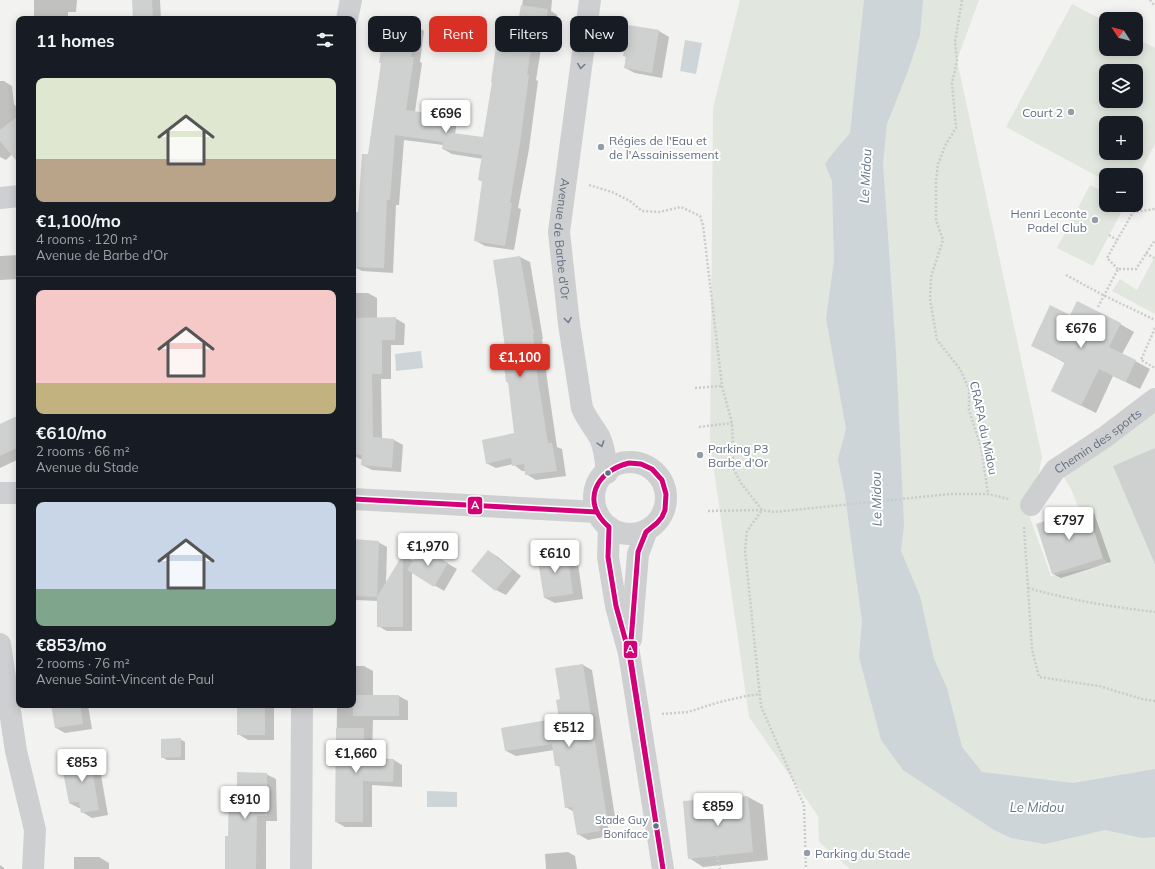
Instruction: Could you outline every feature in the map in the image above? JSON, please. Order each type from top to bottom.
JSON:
[{"type":"street","points":[[348,16],[351,0]]},
{"type":"street","name":"Avenue de Barbe d'Or","points":[[590,0],[559,232],[568,324],[582,408],[586,419],[600,438],[605,456],[607,473]]},
{"type":"street","points":[[0,198],[16,196]]},
{"type":"street","name":"Chemin des sports","points":[[1027,505],[1055,470],[1105,438],[1155,399]]},
{"type":"street","points":[[356,499],[603,520],[618,532],[627,534],[647,530],[657,523],[666,502],[665,488],[660,478],[652,469],[642,464],[630,462],[619,464],[613,467],[600,479],[595,490],[595,501],[603,520],[616,606],[630,652],[663,869]]},
{"type":"street","points":[[0,493],[16,494]]},
{"type":"street","points":[[630,652],[638,554],[647,530]]},
{"type":"street","points":[[0,644],[8,751],[35,830],[33,869]]},
{"type":"street","points":[[301,869],[302,708]]},
{"type":"path","name":"CRAPA du Midou","points":[[962,0],[955,42],[957,61],[952,83],[956,128],[946,144],[938,164],[936,181],[936,220],[943,240],[931,277],[930,299],[937,340],[960,370],[968,388],[969,410],[981,447],[988,494]]},
{"type":"path","points":[[1150,0],[1155,6]]},
{"type":"path","points":[[584,184],[612,192],[630,201],[642,211],[658,212],[681,207],[700,216],[703,225],[722,386],[732,423],[734,470],[741,483],[762,510]]},
{"type":"path","points":[[1155,210],[1133,212],[1107,258],[1118,269],[1136,269],[1155,240]]},
{"type":"path","points":[[1109,235],[1117,240]]},
{"type":"path","points":[[1146,253],[1154,258]]},
{"type":"path","points":[[1098,307],[1118,269]]},
{"type":"path","points":[[1066,275],[1155,320]]},
{"type":"path","points":[[1155,328],[1141,360],[1155,368]]},
{"type":"path","points":[[695,388],[722,386]]},
{"type":"path","points":[[699,427],[732,423]]},
{"type":"path","points":[[708,511],[762,510],[774,512],[950,494],[996,495],[1027,505],[1028,588],[1032,649],[1039,677],[1099,686],[1142,699],[1155,701]]},
{"type":"path","points":[[762,510],[747,531],[745,550],[761,706],[804,805],[806,869]]},
{"type":"path","points":[[1028,588],[1092,604],[1155,612]]},
{"type":"path","points":[[640,715],[688,712],[723,701],[760,694]]},
{"type":"path","points":[[717,856],[720,869]]},
{"type":"shaded area","points":[[740,0],[979,0],[957,60],[1042,457],[1030,518],[1051,576],[1109,564],[1103,558],[1086,507],[1078,507],[1072,491],[1062,474],[1155,412],[1155,450],[1114,468],[1155,566],[1155,869],[850,869],[819,842],[818,816],[749,717],[710,442],[713,108]]},
{"type":"shaded area","points":[[1072,4],[1099,18],[1099,56],[1143,56],[1143,42],[1155,48],[1155,144],[1142,168],[1099,168],[1099,177],[1006,127]]},
{"type":"shaded area","name":"Henri Leconte Padel Club","points":[[1090,185],[1099,190],[1099,212],[1121,212],[1093,266],[1057,248]]},
{"type":"shaded area","points":[[1155,256],[1155,314],[1112,291],[1120,279],[1137,290]]},
{"type":"water","name":"Le Midou","points":[[864,0],[923,0],[920,35],[908,71],[887,124],[883,163],[896,353],[904,525],[901,551],[920,596],[934,659],[947,688],[962,747],[982,772],[1073,783],[1155,769],[1155,837],[1142,838],[1105,830],[1045,844],[1011,838],[994,830],[903,770],[881,740],[859,657],[862,621],[845,495],[838,459],[846,429],[826,318],[834,261],[832,181],[825,164],[850,133]]},
{"type":"water","points":[[685,40],[702,43],[696,74],[680,71]]},
{"type":"water","points":[[421,351],[423,368],[396,371],[395,354]]},
{"type":"water","points":[[427,791],[457,792],[457,807],[427,807]]},
{"type":"building","points":[[132,0],[152,0],[153,16],[133,16]]},
{"type":"building","points":[[521,5],[548,9],[547,16],[519,16]]},
{"type":"building","points":[[628,25],[659,30],[652,73],[624,68],[626,57],[623,56],[624,52],[628,52]]},
{"type":"building","points":[[381,52],[412,52],[411,57],[414,57],[406,110],[448,116],[445,132],[483,137],[495,52],[531,52],[527,75],[529,75],[505,246],[474,241],[482,181],[478,180],[482,155],[442,149],[443,142],[395,135],[390,200],[387,200],[384,268],[356,267],[356,212],[358,212],[362,154],[368,154],[381,63],[379,63]]},
{"type":"building","points":[[16,117],[16,160],[0,141],[0,130]]},
{"type":"building","points":[[520,256],[534,334],[538,380],[548,443],[552,443],[557,471],[525,475],[524,464],[512,466],[511,458],[486,464],[482,440],[514,433],[508,382],[506,382],[503,356],[506,356],[493,260]]},
{"type":"building","points":[[1077,301],[1121,323],[1109,347],[1136,360],[1126,382],[1099,369],[1081,406],[1051,391],[1065,362],[1031,346],[1050,305],[1070,315]]},
{"type":"building","points":[[396,317],[395,340],[382,340],[382,374],[372,374],[373,437],[394,439],[392,468],[361,465],[362,455],[356,454],[356,318]]},
{"type":"building","points":[[16,416],[16,448],[0,456],[0,424]]},
{"type":"building","points":[[1155,448],[1155,565],[1113,466]]},
{"type":"building","points":[[1086,507],[1103,558],[1052,574],[1036,524]]},
{"type":"building","points":[[356,539],[379,541],[377,597],[356,596]]},
{"type":"building","points":[[422,547],[448,563],[434,587],[407,570]]},
{"type":"building","points":[[488,550],[512,570],[495,591],[471,571]]},
{"type":"building","points":[[567,550],[573,594],[544,598],[537,555]]},
{"type":"building","points":[[403,554],[403,627],[377,627],[377,597]]},
{"type":"building","points":[[583,664],[607,818],[598,820],[600,831],[577,835],[572,807],[565,808],[559,765],[555,766],[552,744],[505,751],[501,728],[559,718],[556,700],[560,699],[555,668]]},
{"type":"building","points":[[356,695],[399,695],[399,716],[353,716],[353,708],[356,708]]},
{"type":"building","points":[[52,708],[80,708],[83,724],[55,728]]},
{"type":"building","points":[[237,708],[265,708],[265,735],[237,735]]},
{"type":"building","points":[[336,728],[364,728],[364,758],[394,759],[393,782],[363,781],[363,822],[335,822]]},
{"type":"building","points":[[181,738],[181,757],[161,758],[161,739]]},
{"type":"building","points":[[89,751],[99,810],[81,813],[79,802],[69,803],[63,772],[73,770],[70,754]]},
{"type":"building","points":[[237,772],[267,773],[267,816],[257,816],[256,869],[225,869],[225,836],[228,836],[229,786],[237,786]]},
{"type":"building","points":[[748,796],[753,852],[688,859],[683,801]]},
{"type":"transit line","name":"A","points":[[629,463],[641,464],[652,469],[662,480],[666,494],[665,510],[662,517],[646,532],[638,552],[630,654],[663,869],[629,653],[616,606],[608,557],[609,527],[600,517],[595,508],[594,498],[596,489],[601,480],[617,467],[629,463]]},
{"type":"transit line","name":"A","points":[[356,499],[597,512]]},
{"type":"place","name":"Court 2","points":[[1071,112]]},
{"type":"place","name":"Régies de l'Eau et de l'Assainissement","points":[[601,147]]},
{"type":"place","name":"Henri Leconte Padel Club","points":[[1095,220]]},
{"type":"place","name":"Parking P3 Barbe d'Or","points":[[700,455]]},
{"type":"place","name":"Stade Guy Boniface","points":[[656,826]]},
{"type":"place","name":"Parking du Stade","points":[[807,853]]}]
